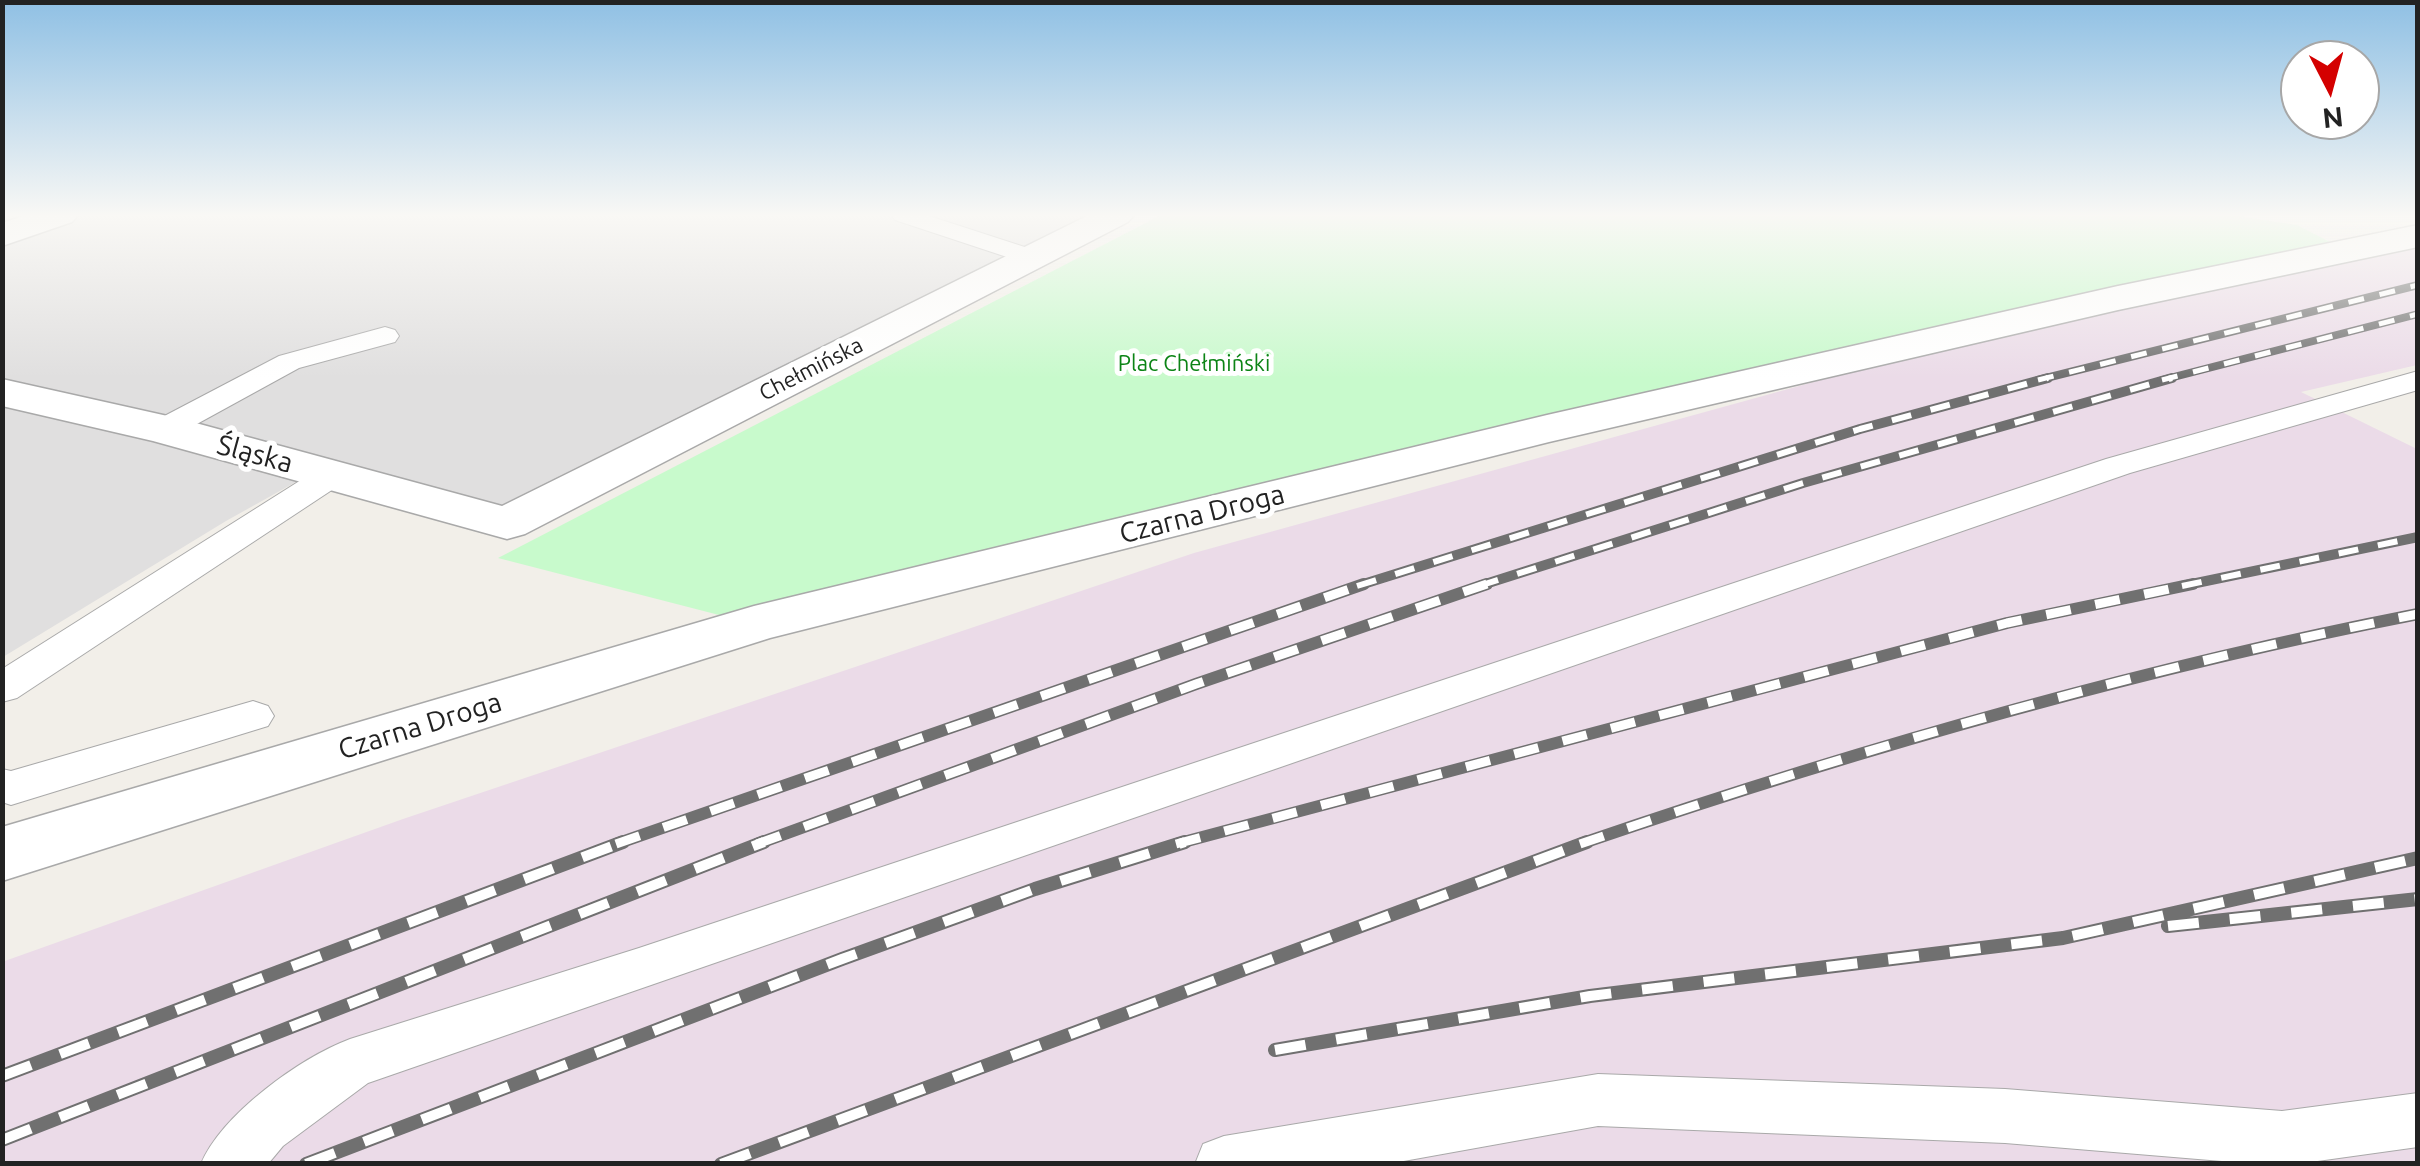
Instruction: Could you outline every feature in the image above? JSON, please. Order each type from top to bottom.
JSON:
[{"type":"street","name":"Chełmińska","points":[[507,524],[1009,269]]},
{"type":"street","name":"Czarna Droga","points":[[2,854],[754,624],[1547,429],[2252,269]]},
{"type":"street","name":"Śląska","points":[[2,392],[164,429],[507,524]]},
{"type":"lane","points":[[164,429],[290,362],[385,336]]},
{"type":"lane","points":[[230,1164],[262,1126],[350,1064],[639,970],[2118,466],[2418,380]]},
{"type":"lane","points":[[2,688],[332,475]]},
{"type":"lane","points":[[2,786],[12,788],[253,716]]},
{"type":"lane","points":[[1224,1164],[1598,1100],[2005,1116],[2282,1138],[2418,1120]]},
{"type":"shaded area","points":[[3,269],[1008,269],[507,523],[321,468],[3,657]]},
{"type":"shaded area","points":[[2258,269],[2417,269],[2417,365],[2301,392],[2417,449],[2417,1163],[3,1163],[2,962],[403,819],[1194,553],[2118,298]]},
{"type":"green space","name":"Plac Chełmiński","points":[[1056,269],[2217,269],[754,624],[498,558]]},
{"type":"railway","points":[[2038,380],[2418,285]]},
{"type":"railway","points":[[2162,380],[2418,314]]},
{"type":"railway","points":[[1357,586],[1860,429],[2048,378]]},
{"type":"railway","points":[[1479,586],[1803,483],[2172,378]]},
{"type":"railway","points":[[2182,586],[2418,537]]},
{"type":"railway","points":[[616,844],[1364,584]]},
{"type":"railway","points":[[757,844],[1196,684],[1487,584]]},
{"type":"railway","points":[[1176,844],[2007,623],[2193,584]]},
{"type":"railway","points":[[1580,844],[1787,776],[1995,715],[2205,660],[2418,614]]},
{"type":"railway","points":[[2,1076],[623,842]]},
{"type":"railway","points":[[2,1140],[764,842]]},
{"type":"railway","points":[[306,1164],[842,959],[1035,889],[1185,842]]},
{"type":"railway","points":[[721,1164],[1587,842]]},
{"type":"railway","points":[[1275,1050],[1590,996],[2063,938],[2418,858]]},
{"type":"railway","points":[[2168,926],[2418,899]]}]
